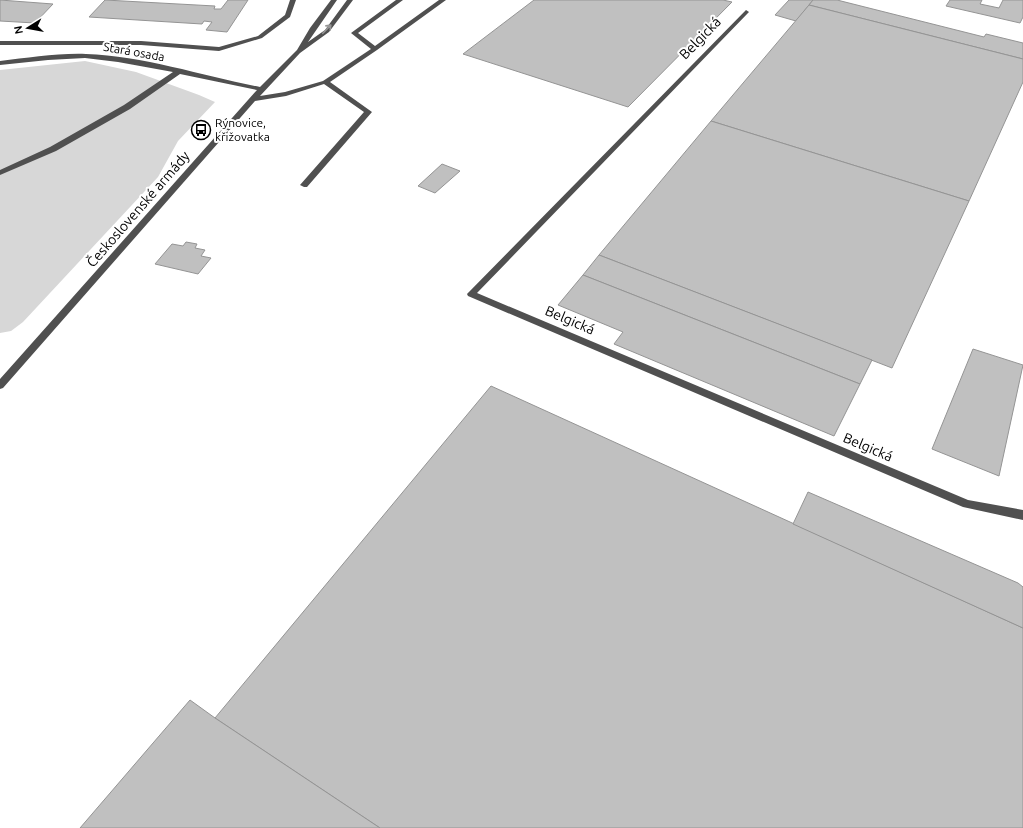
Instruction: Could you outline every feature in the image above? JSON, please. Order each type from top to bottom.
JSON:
[{"type":"street","points":[[0,43],[141,43],[219,49],[260,37],[288,16],[293,0]]},
{"type":"street","name":"Československé armády","points":[[298,52],[313,28],[334,0]]},
{"type":"street","name":"Československé armády","points":[[0,385],[262,89],[298,52],[327,31],[350,0]]},
{"type":"street","points":[[375,49],[354,33],[400,0]]},
{"type":"street","points":[[253,99],[286,94],[325,82],[375,49],[443,0]]},
{"type":"street","name":"Belgická","points":[[746,12],[471,294],[967,504],[1023,515]]},
{"type":"street","name":"Stará osada","points":[[0,63],[60,57],[96,57],[143,64],[225,83],[262,89]]},
{"type":"street","points":[[0,173],[53,149],[120,110],[178,72]]},
{"type":"street","points":[[304,185],[368,112],[325,82]]},
{"type":"shaded area","points":[[85,61],[136,72],[215,102],[178,141],[158,177],[23,322],[11,331],[0,333],[0,70]]},
{"type":"building","points":[[0,0],[53,4],[35,23],[0,21]]},
{"type":"building","points":[[105,0],[215,6],[214,9],[221,9],[228,0],[248,0],[227,32],[206,30],[212,22],[204,21],[202,24],[89,17]]},
{"type":"building","points":[[534,0],[723,0],[732,2],[628,107],[463,54]]},
{"type":"building","points":[[789,0],[813,0],[796,21],[775,15]]},
{"type":"building","points":[[813,0],[837,0],[984,37],[986,34],[1023,43],[1023,59],[809,5]]},
{"type":"building","points":[[950,0],[982,0],[980,4],[999,8],[1003,0],[1023,0],[1023,17],[1020,23],[946,6]]},
{"type":"building","points":[[809,5],[1023,59],[1023,82],[969,201],[711,121]]},
{"type":"building","points":[[711,121],[969,201],[892,368],[599,255]]},
{"type":"building","points":[[442,164],[460,171],[435,193],[418,186]]},
{"type":"building","points":[[186,242],[197,244],[195,248],[205,250],[201,256],[211,258],[198,274],[155,264],[172,244],[183,246]]},
{"type":"building","points":[[599,255],[872,360],[860,384],[583,275]]},
{"type":"building","points":[[583,275],[860,384],[834,436],[614,344],[623,332],[558,305]]},
{"type":"building","points":[[973,349],[1023,365],[999,476],[932,449]]},
{"type":"building","points":[[491,386],[1023,628],[1023,828],[380,828],[215,718]]},
{"type":"building","points":[[808,492],[1018,583],[1023,587],[1023,628],[793,524]]},
{"type":"building","points":[[190,700],[215,718],[380,828],[80,828]]},
{"type":"place","name":"Rýnovice, křižovatka","points":[[201,130]]}]
